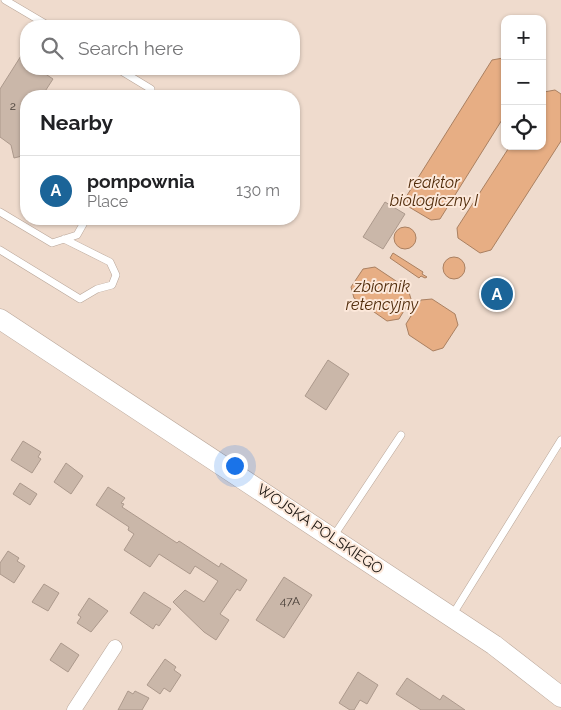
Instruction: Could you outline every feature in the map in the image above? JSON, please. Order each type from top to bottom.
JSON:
[{"type":"main road","name":"WOJSKA POLSKIEGO","points":[[0,319],[451,617],[500,650],[561,696]]},
{"type":"street","points":[[74,710],[115,647]]},
{"type":"lane","points":[[5,0],[39,20]]},
{"type":"lane","points":[[128,75],[151,90]]},
{"type":"lane","points":[[0,212],[20,224]]},
{"type":"lane","points":[[21,225],[52,244],[77,235],[83,225]]},
{"type":"lane","points":[[0,250],[80,299],[97,289],[112,285],[116,275],[110,262],[64,240]]},
{"type":"lane","points":[[333,538],[401,435]]},
{"type":"lane","points":[[451,617],[561,440]]},
{"type":"water","name":"reaktor biologiczny I","points":[[501,58],[501,121],[440,219],[431,220],[409,207],[406,197],[492,60]]},
{"type":"water","points":[[555,90],[561,94],[561,141],[491,250],[480,253],[458,238],[457,228],[507,150],[546,150],[546,92]]},
{"type":"water","points":[[405,227],[413,230],[416,238],[413,246],[405,249],[397,246],[394,238],[397,230]]},
{"type":"water","points":[[393,253],[423,272],[422,274],[427,277],[421,276],[419,278],[390,258]]},
{"type":"water","points":[[454,257],[462,260],[465,268],[462,276],[454,279],[446,276],[443,268],[446,260]]},
{"type":"water","name":"zbiornik retencyjny","points":[[375,267],[408,289],[411,299],[399,319],[387,321],[354,298],[351,287],[363,269]]},
{"type":"water","points":[[432,299],[455,314],[458,325],[443,348],[433,351],[409,335],[406,324],[421,300]]},
{"type":"building","points":[[20,57],[20,75],[47,75],[53,79],[46,90],[20,90],[20,156],[14,158],[11,145],[0,137],[0,89]]},
{"type":"building","points":[[385,202],[405,214],[383,249],[363,237]]},
{"type":"building","points":[[493,283],[501,283],[508,290],[508,298],[501,305],[493,305],[486,298],[486,290]]},
{"type":"building","points":[[328,360],[349,374],[326,410],[305,396]]},
{"type":"building","points":[[23,441],[41,452],[38,457],[41,459],[32,473],[11,460]]},
{"type":"building","points":[[66,463],[83,476],[71,494],[54,482]]},
{"type":"building","points":[[20,483],[37,494],[30,505],[13,494]]},
{"type":"building","points":[[108,487],[125,498],[121,503],[124,504],[122,507],[177,543],[179,541],[219,567],[221,563],[247,580],[240,591],[237,589],[220,614],[229,620],[216,640],[204,632],[173,602],[185,590],[204,602],[218,581],[195,566],[190,574],[159,554],[150,567],[124,550],[134,534],[128,530],[129,527],[96,505]]},
{"type":"building","points":[[8,551],[19,558],[17,561],[25,566],[14,583],[0,574],[0,563]]},
{"type":"building","points":[[284,577],[312,595],[284,638],[256,620]]},
{"type":"building","points":[[44,584],[59,593],[48,611],[32,602]]},
{"type":"building","points":[[144,592],[171,609],[159,626],[156,624],[153,629],[130,613]]},
{"type":"building","points":[[89,598],[108,611],[91,632],[77,623],[81,617],[78,615]]},
{"type":"building","points":[[61,643],[79,655],[68,672],[50,660]]},
{"type":"building","points":[[165,659],[176,667],[174,670],[181,675],[170,692],[164,688],[160,694],[147,685]]},
{"type":"building","points":[[358,672],[378,685],[367,704],[360,700],[354,710],[350,710],[339,703]]},
{"type":"building","points":[[407,678],[440,700],[443,695],[465,710],[421,710],[396,694]]},
{"type":"building","points":[[128,691],[133,694],[135,691],[149,698],[142,710],[118,710]]},
{"type":"place","name":"pompownia","points":[[497,294]]}]
